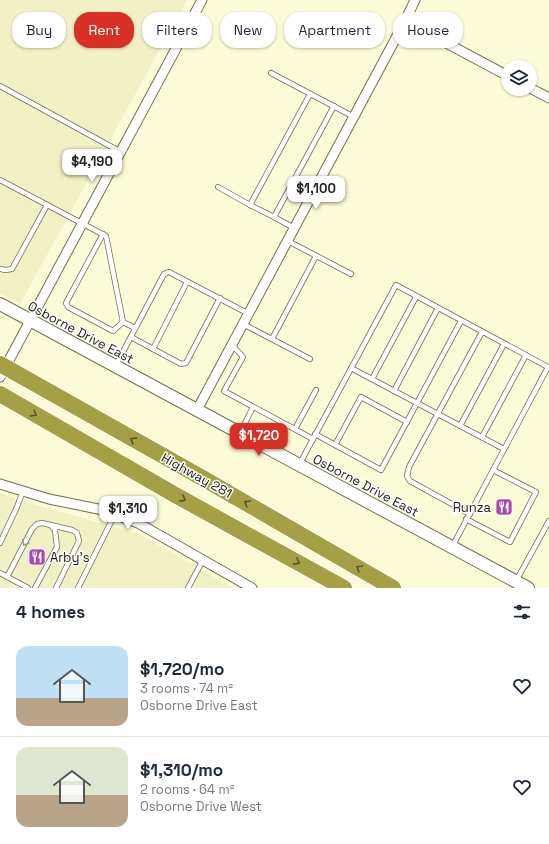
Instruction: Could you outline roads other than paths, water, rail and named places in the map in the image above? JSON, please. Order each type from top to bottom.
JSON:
[{"type":"highway","name":"Highway 281","points":[[2,369],[206,480],[393,588]]},
{"type":"highway","points":[[0,394],[177,496],[344,588]]},
{"type":"street","points":[[2,369],[30,320],[202,0]]},
{"type":"street","points":[[409,12],[415,0]]},
{"type":"street","points":[[197,410],[393,44]]},
{"type":"street","points":[[456,48],[501,72]]},
{"type":"street","points":[[537,92],[549,98]]},
{"type":"street","name":"Osborne Drive East","points":[[0,304],[528,588]]},
{"type":"street","points":[[0,484],[49,499],[103,510],[138,523],[252,588]]},
{"type":"lane","points":[[272,73],[354,117]]},
{"type":"lane","points":[[0,86],[121,152]]},
{"type":"lane","points":[[250,205],[310,94]]},
{"type":"lane","points":[[274,218],[334,106]]},
{"type":"lane","points":[[0,180],[106,236],[123,322]]},
{"type":"lane","points":[[218,187],[294,228]]},
{"type":"lane","points":[[2,269],[12,270],[47,205]]},
{"type":"lane","points":[[103,234],[66,303],[68,307],[113,331],[123,322]]},
{"type":"lane","points":[[288,240],[351,274]]},
{"type":"lane","points":[[272,339],[316,256]]},
{"type":"lane","points":[[115,366],[164,274],[170,272],[249,314]]},
{"type":"lane","points":[[153,349],[187,282]]},
{"type":"lane","points":[[299,465],[396,286],[526,355],[548,367],[452,547]]},
{"type":"lane","points":[[372,379],[416,297]]},
{"type":"lane","points":[[130,337],[181,364],[186,363],[220,298]]},
{"type":"lane","points":[[394,391],[438,308]]},
{"type":"lane","points":[[232,345],[243,357],[224,391],[295,430],[335,445],[381,470],[461,321]]},
{"type":"lane","points":[[123,322],[135,328]]},
{"type":"lane","points":[[243,324],[310,359]]},
{"type":"lane","points":[[470,514],[410,482],[408,476],[409,467],[482,332]]},
{"type":"lane","points":[[460,426],[504,344]]},
{"type":"lane","points":[[482,437],[526,355]]},
{"type":"lane","points":[[351,368],[504,449]]},
{"type":"lane","points":[[295,430],[316,390]]},
{"type":"lane","points":[[335,445],[361,397],[407,422]]},
{"type":"lane","points":[[240,433],[253,407]]},
{"type":"lane","points":[[466,519],[510,542],[536,492],[493,470]]},
{"type":"lane","points":[[0,542],[23,491]]},
{"type":"lane","points":[[78,588],[115,514]]},
{"type":"lane","points":[[516,581],[549,521]]},
{"type":"lane","points":[[7,577],[33,527],[42,523],[52,527],[72,530],[76,533],[80,541],[56,588]]},
{"type":"lane","points":[[35,588],[57,546],[55,530],[52,527]]},
{"type":"lane","points":[[188,588],[203,560]]},
{"type":"lane","points":[[0,573],[28,588]]},
{"type":"place","name":"Runza","points":[[504,507]]},
{"type":"place","name":"Arby's","points":[[37,557]]}]
